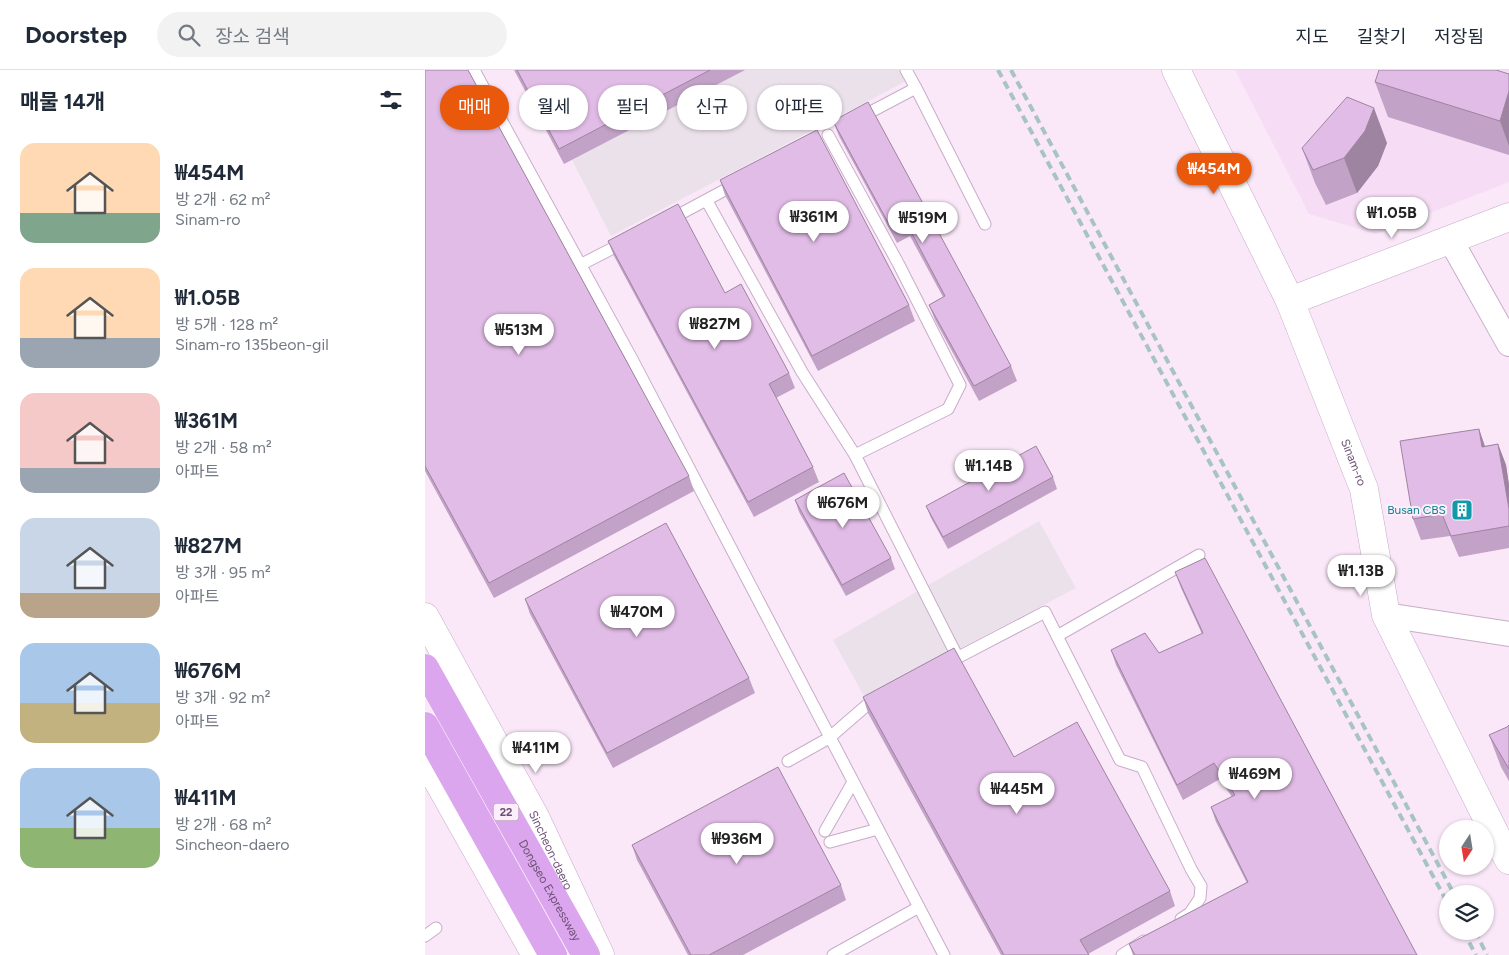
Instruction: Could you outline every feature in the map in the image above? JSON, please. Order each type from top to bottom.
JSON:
[{"type":"highway","name":"Dongseo Expressway","points":[[425,668],[586,955]]},
{"type":"highway","name":"22","points":[[425,726],[553,955]]},
{"type":"main road","name":"Sinam-ro","points":[[1176,70],[1290,300],[1364,489],[1386,615],[1509,860]]},
{"type":"main road","points":[[1290,300],[1509,217]]},
{"type":"main road","name":"Sincheon-daero","points":[[425,617],[535,817],[600,955]]},
{"type":"main road","points":[[425,758],[536,955]]},
{"type":"street","points":[[1451,239],[1509,344]]},
{"type":"street","points":[[1386,615],[1509,634]]},
{"type":"lane","points":[[474,70],[632,360],[944,955]]},
{"type":"lane","points":[[907,70],[985,224]]},
{"type":"lane","points":[[855,121],[916,88]]},
{"type":"lane","points":[[829,135],[898,263],[960,385],[948,409],[855,455]]},
{"type":"lane","points":[[660,224],[746,179]]},
{"type":"lane","points":[[705,201],[713,212],[801,372],[855,455],[958,658]]},
{"type":"lane","points":[[581,265],[634,238]]},
{"type":"lane","points":[[1057,636],[1199,555]]},
{"type":"lane","points":[[941,666],[1045,612],[1120,760],[1142,767],[1201,886],[1200,898],[1190,913],[1175,923]]},
{"type":"lane","points":[[788,761],[829,738],[867,706],[892,692]]},
{"type":"lane","points":[[825,831],[853,782]]},
{"type":"lane","points":[[830,842],[878,829]]},
{"type":"lane","points":[[833,955],[919,907]]},
{"type":"lane","points":[[425,936],[436,928]]},
{"type":"lane","points":[[1122,955],[1152,936]]},
{"type":"shaded area","points":[[742,70],[905,70],[910,79],[842,115],[842,85],[757,85],[757,130],[813,130],[611,236],[572,160],[629,130],[667,130],[667,110],[677,104],[677,130],[747,130],[747,85],[714,85]]},
{"type":"shaded area","points":[[1235,70],[1509,70],[1509,182],[1376,234],[1309,214]]},
{"type":"shaded area","points":[[1039,521],[1076,588],[865,698],[833,640]]},
{"type":"building","points":[[425,70],[468,70],[476,85],[440,85],[440,130],[501,130],[689,476],[489,583],[425,466]]},
{"type":"building","points":[[517,70],[710,70],[681,85],[677,85],[677,87],[667,92],[667,85],[598,85],[598,129],[559,149],[549,130],[588,130],[588,85],[525,85]]},
{"type":"building","points":[[1379,70],[1496,70],[1509,74],[1509,91],[1500,121],[1375,82]]},
{"type":"building","points":[[1347,97],[1374,108],[1365,131],[1344,158],[1313,170],[1302,148]]},
{"type":"building","points":[[868,102],[1011,366],[974,386],[929,305],[945,296],[905,220],[891,228],[838,130],[842,130],[842,116]]},
{"type":"building","points":[[817,130],[909,305],[812,356],[720,180]]},
{"type":"building","points":[[678,204],[725,293],[741,284],[789,373],[769,384],[813,467],[748,502],[608,241]]},
{"type":"building","name":"Busan CBS","points":[[1479,429],[1482,447],[1498,444],[1509,509],[1509,526],[1451,536],[1442,514],[1413,519],[1400,441]]},
{"type":"building","points":[[1036,446],[1053,477],[943,537],[926,506]]},
{"type":"building","points":[[844,473],[891,558],[842,585],[795,500]]},
{"type":"building","points":[[666,523],[749,678],[607,753],[525,599]]},
{"type":"building","points":[[1205,558],[1417,955],[1135,955],[1129,944],[1248,882],[1211,807],[1235,795],[1214,763],[1177,785],[1111,650],[1145,633],[1159,653],[1203,633],[1175,572]]},
{"type":"building","points":[[954,648],[1014,757],[1077,722],[1170,891],[1080,940],[1089,955],[1004,955],[863,697]]},
{"type":"building","points":[[1509,725],[1509,769],[1489,735]]},
{"type":"building","points":[[778,767],[841,885],[709,955],[691,955],[632,845]]},
{"type":"railway","points":[[998,70],[1439,887]]},
{"type":"railway","points":[[1011,70],[1449,885]]},
{"type":"railway","points":[[1468,940],[1476,955]]},
{"type":"railway","points":[[1480,940],[1487,955]]},
{"type":"place","name":"Busan CBS","points":[[1462,510]]}]
